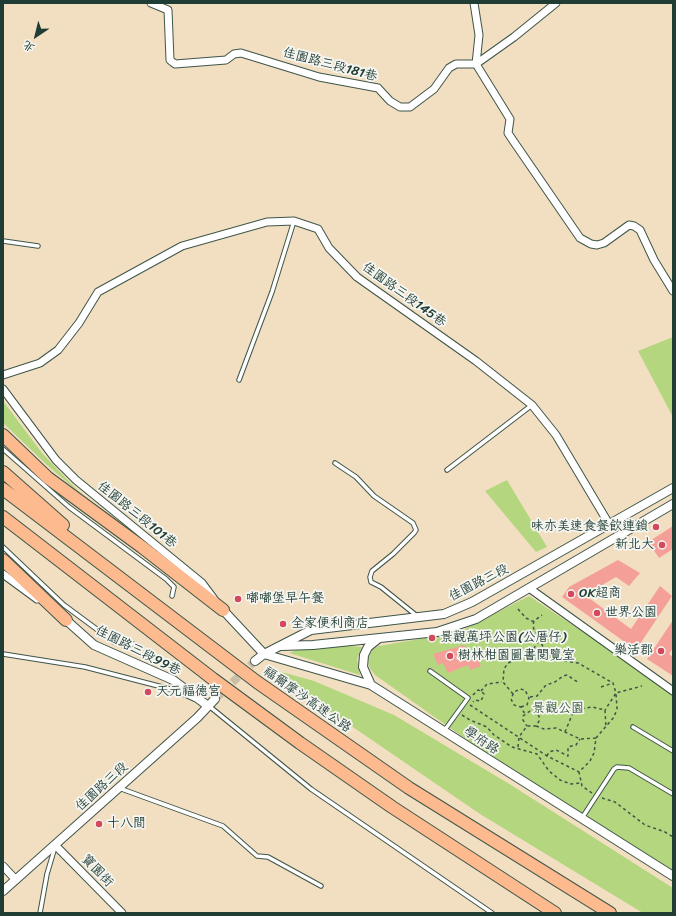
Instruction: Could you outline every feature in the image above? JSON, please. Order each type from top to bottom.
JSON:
[{"type":"highway","points":[[3,435],[48,478],[142,547],[223,610]]},
{"type":"highway","points":[[3,472],[139,591]]},
{"type":"highway","name":"福爾摩沙高速公路","points":[[3,489],[257,682],[409,788],[610,913]]},
{"type":"highway","points":[[3,517],[33,542],[213,679],[300,743],[392,807],[555,913]]},
{"type":"highway","points":[[3,560],[66,620]]},
{"type":"street","name":"佳園路三段181巷","points":[[151,3],[168,10],[170,60],[176,64],[226,60],[234,54],[241,53],[319,78],[378,88],[390,101],[400,107],[410,107],[434,88],[449,68],[456,64],[476,64]]},
{"type":"street","points":[[474,3],[479,35],[476,64],[510,119],[508,133],[580,238],[591,244],[597,245],[604,243],[629,225],[634,226],[640,230],[654,260],[673,291]]},
{"type":"street","points":[[476,64],[514,37],[556,3]]},
{"type":"street","name":"佳園路三段145巷","points":[[3,374],[40,363],[52,355],[58,350],[79,323],[98,292],[182,246],[267,222],[294,221],[318,229],[329,248],[357,277],[476,361],[532,405],[556,435],[609,524]]},
{"type":"street","name":"佳園路三段101巷","points":[[3,388],[61,465],[76,480],[202,583],[223,610],[264,654]]},
{"type":"street","name":"佳園路三段","points":[[255,661],[278,646],[311,630],[444,614],[472,602],[673,488]]},
{"type":"street","name":"佳園路三段","points":[[278,646],[313,645],[437,632],[476,619],[673,504]]},
{"type":"street","name":"佳園路三段99巷","points":[[3,574],[66,620],[94,644],[173,680],[208,706]]},
{"type":"street","points":[[529,588],[673,691]]},
{"type":"street","points":[[371,685],[363,667],[364,655],[368,647],[378,638]]},
{"type":"street","name":"學府路","points":[[264,654],[371,685],[673,876]]},
{"type":"street","name":"佳園路三段","points":[[3,891],[56,846],[118,787],[197,718],[215,699]]},
{"type":"street","name":"寶園街","points":[[56,846],[122,913]]},
{"type":"street","points":[[3,866],[16,880]]},
{"type":"lane","points":[[239,380],[272,292],[294,221]]},
{"type":"lane","points":[[3,241],[38,246]]},
{"type":"lane","points":[[447,470],[532,405]]},
{"type":"lane","points":[[3,449],[70,507],[166,579],[174,587],[172,596]]},
{"type":"lane","points":[[335,463],[356,477],[374,496],[413,523],[416,530],[414,533],[393,554],[372,571],[370,577],[371,582],[381,587],[418,616]]},
{"type":"lane","points":[[3,547],[64,605],[114,642],[126,646],[134,644]]},
{"type":"lane","name":"佳園路三段99巷","points":[[3,654],[85,667],[174,690],[208,706]]},
{"type":"lane","points":[[430,671],[468,698],[444,732]]},
{"type":"lane","points":[[208,706],[311,789],[492,913]]},
{"type":"lane","points":[[633,727],[673,751]]},
{"type":"lane","points":[[581,819],[614,769],[622,766],[673,794]]},
{"type":"lane","points":[[118,787],[223,826],[257,856],[268,857],[322,886]]},
{"type":"lane","points":[[40,913],[47,874],[56,846]]},
{"type":"path","points":[[518,610],[526,618],[534,622]]},
{"type":"path","points":[[542,615],[534,622],[534,630],[541,637],[541,643],[546,652],[557,660],[578,664],[613,683],[616,693],[617,709],[614,717],[596,738],[594,753],[590,761],[579,772]]},
{"type":"path","points":[[502,682],[504,669],[508,663],[531,652],[541,637]]},
{"type":"path","points":[[529,697],[537,696],[546,685],[555,682],[567,674],[579,683]]},
{"type":"path","points":[[471,706],[475,700],[473,696],[475,692],[482,691],[487,684],[502,682]]},
{"type":"path","points":[[502,682],[513,694]]},
{"type":"path","points":[[601,687],[613,683]]},
{"type":"path","points":[[606,728],[605,710],[616,693],[642,686]]},
{"type":"path","points":[[525,714],[521,707],[512,702],[513,694],[520,689],[525,690],[529,697],[527,705],[530,711]]},
{"type":"path","points":[[475,700],[481,701],[484,698],[482,691]]},
{"type":"path","points":[[466,702],[548,756],[579,772]]},
{"type":"path","points":[[521,707],[527,705]]},
{"type":"path","points":[[565,732],[572,715],[580,709],[592,707],[605,710]]},
{"type":"path","points":[[459,711],[465,718],[487,727],[501,741],[537,754],[550,771],[560,780],[571,784],[580,783]]},
{"type":"path","points":[[527,726],[523,720],[525,714],[530,711],[535,712],[539,716],[539,721],[536,726]]},
{"type":"path","points":[[527,726],[556,728],[580,739],[596,738]]},
{"type":"path","points":[[518,748],[519,737],[527,726]]},
{"type":"path","points":[[548,756],[549,752],[556,750],[568,756],[568,747],[576,745],[580,739]]},
{"type":"path","points":[[579,772],[580,783],[582,786],[597,796],[615,802],[644,825],[665,832],[673,837]]},
{"type":"green space","points":[[673,337],[673,417],[638,351]]},
{"type":"green space","points":[[3,401],[42,453],[82,495],[47,465],[3,423]]},
{"type":"green space","points":[[507,480],[547,547],[536,552],[485,491]]},
{"type":"green space","name":"景觀公園","points":[[529,596],[673,692],[673,871],[514,773],[375,675],[369,667],[368,659],[372,650],[379,646],[459,632]]},
{"type":"green space","points":[[315,643],[362,647],[357,659],[360,675],[289,653]]},
{"type":"green space","points":[[271,671],[278,671],[314,681],[394,715],[511,785],[673,888],[673,913],[643,913],[480,814]]},
{"type":"building","name":"新北大","points":[[673,526],[673,549],[659,558],[648,542]]},
{"type":"building","name":"世界公園","points":[[618,560],[640,573],[629,586],[616,577],[585,595],[631,629],[660,586],[672,596],[636,650],[562,597],[569,587]]},
{"type":"building","name":"樂活郡","points":[[673,620],[673,648],[669,654],[673,657],[673,676],[647,659]]},
{"type":"building","points":[[464,645],[468,653],[474,650],[481,666],[470,670],[468,665],[448,673],[443,663],[438,665],[433,654]]},
{"type":"tunnel","points":[[215,699],[255,661]]},
{"type":"place","name":"味亦美速食餐飲連鎖","points":[[656,527]]},
{"type":"place","name":"新北大","points":[[662,545]]},
{"type":"place","name":"OK超商","points":[[571,594]]},
{"type":"place","name":"嘟嘟堡早午餐","points":[[238,599]]},
{"type":"place","name":"世界公園","points":[[597,613]]},
{"type":"place","name":"全家便利商店","points":[[283,624]]},
{"type":"place","name":"景觀萬坪公園(公厝仔)","points":[[432,638]]},
{"type":"place","name":"樂活郡","points":[[661,651]]},
{"type":"place","name":"樹林柑園圖書閱覽室","points":[[450,656]]},
{"type":"place","name":"天元福德宮","points":[[148,692]]},
{"type":"place","name":"十八間","points":[[99,824]]}]
